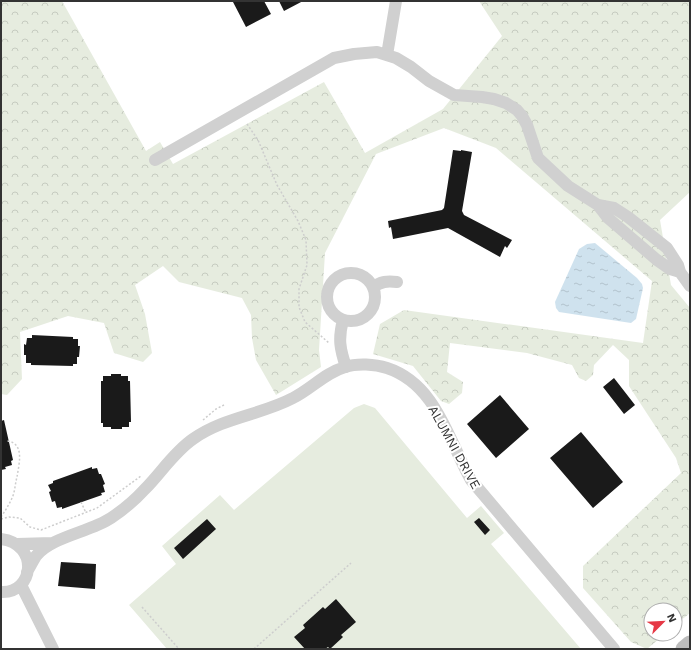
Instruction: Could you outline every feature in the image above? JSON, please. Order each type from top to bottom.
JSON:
[{"type":"main road","points":[[684,649],[690,644]]},
{"type":"street","points":[[387,55],[396,1]]},
{"type":"street","points":[[155,160],[334,58],[377,52],[396,58],[429,81],[454,94],[482,96],[494,99],[506,103],[517,110],[527,125],[538,158],[568,186],[598,205],[608,218],[657,260],[670,269],[680,272]]},
{"type":"street","points":[[598,205],[614,208],[628,217],[667,248],[678,265],[680,272],[690,286]]},
{"type":"street","points":[[347,273],[356,273],[363,276],[369,281],[373,288],[375,296],[371,311],[358,321],[350,322],[342,320],[333,313],[327,303],[326,295],[328,287],[333,280],[347,273]]},
{"type":"street","points":[[373,288],[377,284],[384,282],[397,282]]},
{"type":"street","points":[[342,320],[339,343],[346,367]]},
{"type":"street","name":"ALUMNI DRIVE","points":[[1,539],[10,540],[17,544],[32,545],[52,543],[109,520],[146,489],[170,461],[193,439],[222,423],[272,407],[294,398],[332,372],[346,367],[373,365],[385,367],[397,372],[419,387],[443,420],[470,480],[614,649]]},
{"type":"street","name":"ALUMNI DRIVE","points":[[21,584],[36,556],[52,543]]},
{"type":"street","points":[[17,544],[27,557],[28,572]]},
{"type":"street","points":[[2,594],[13,590],[21,584],[54,649]]},
{"type":"path","points":[[247,124],[258,140],[276,185],[298,221],[306,240],[307,265],[300,289],[299,307],[305,322],[326,341],[331,344],[339,343]]},
{"type":"path","points":[[201,422],[216,409],[224,405]]},
{"type":"path","points":[[1,518],[13,496],[20,460],[19,449],[16,444],[12,441],[7,441],[8,440]]},
{"type":"path","points":[[1,518],[20,518],[30,527],[41,530],[86,513],[107,502],[141,476]]},
{"type":"path","points":[[82,502],[86,513]]},
{"type":"path","points":[[254,649],[351,563]]},
{"type":"path","points":[[142,607],[179,649]]},
{"type":"green space","points":[[1,1],[62,1],[146,151],[160,142],[173,164],[324,82],[365,153],[443,109],[502,36],[479,1],[690,1],[690,192],[660,220],[671,285],[690,308],[690,613],[683,619],[683,602],[643,602],[643,642],[655,642],[647,649],[631,642],[583,588],[583,566],[681,473],[676,458],[629,386],[629,360],[613,345],[594,365],[593,375],[586,381],[579,378],[572,365],[527,353],[450,343],[447,372],[463,382],[462,393],[449,404],[441,401],[413,366],[373,354],[380,324],[404,310],[643,343],[652,281],[496,148],[444,128],[376,154],[325,253],[319,350],[321,367],[276,395],[256,360],[252,338],[251,315],[242,298],[179,282],[163,266],[135,285],[145,314],[152,353],[143,362],[114,353],[104,323],[68,316],[20,332],[22,379],[7,395],[1,394]]},
{"type":"green space","points":[[364,404],[375,408],[467,518],[481,506],[504,533],[491,544],[581,649],[167,649],[129,605],[176,564],[162,546],[220,495],[234,510],[354,408]]},
{"type":"water","points":[[595,243],[637,278],[642,284],[643,288],[636,319],[631,323],[559,312],[556,308],[555,302],[579,249],[587,244]]},
{"type":"building","points":[[264,1],[271,14],[246,27],[233,2]]},
{"type":"building","points":[[279,1],[303,1],[284,11]]},
{"type":"building","points":[[453,150],[472,152],[462,211],[464,215],[512,240],[507,248],[505,246],[500,257],[448,228],[393,239],[391,227],[389,228],[388,221],[442,210],[444,208]]},
{"type":"building","points":[[32,335],[73,337],[73,339],[78,339],[78,346],[80,346],[77,364],[73,364],[73,366],[31,365],[31,363],[26,363],[24,344],[26,345],[27,338],[32,338]]},
{"type":"building","points":[[111,374],[128,376],[128,381],[130,381],[131,422],[129,422],[129,427],[122,427],[122,429],[103,427],[103,423],[101,423],[101,381],[103,381],[103,376],[111,376]]},
{"type":"building","points":[[614,378],[635,405],[624,414],[603,387]]},
{"type":"building","points":[[500,395],[529,429],[496,458],[467,424]]},
{"type":"building","points":[[4,420],[13,460],[11,461],[12,465],[1,470],[1,421]]},
{"type":"building","points":[[581,432],[623,482],[593,508],[550,458]]},
{"type":"building","points":[[92,467],[92,469],[97,468],[99,474],[101,474],[105,484],[103,485],[105,492],[101,493],[102,495],[62,509],[62,507],[57,508],[55,501],[52,502],[49,492],[51,491],[48,485],[53,483],[53,481]]},
{"type":"building","points":[[479,518],[490,530],[485,535],[474,522]]},
{"type":"building","points":[[207,519],[216,529],[183,559],[174,548]]},
{"type":"building","points":[[61,562],[96,564],[95,589],[58,586]]},
{"type":"building","points":[[336,599],[356,622],[341,635],[343,637],[330,649],[328,647],[325,649],[305,649],[294,637],[305,628],[303,625],[323,607],[325,609]]}]
